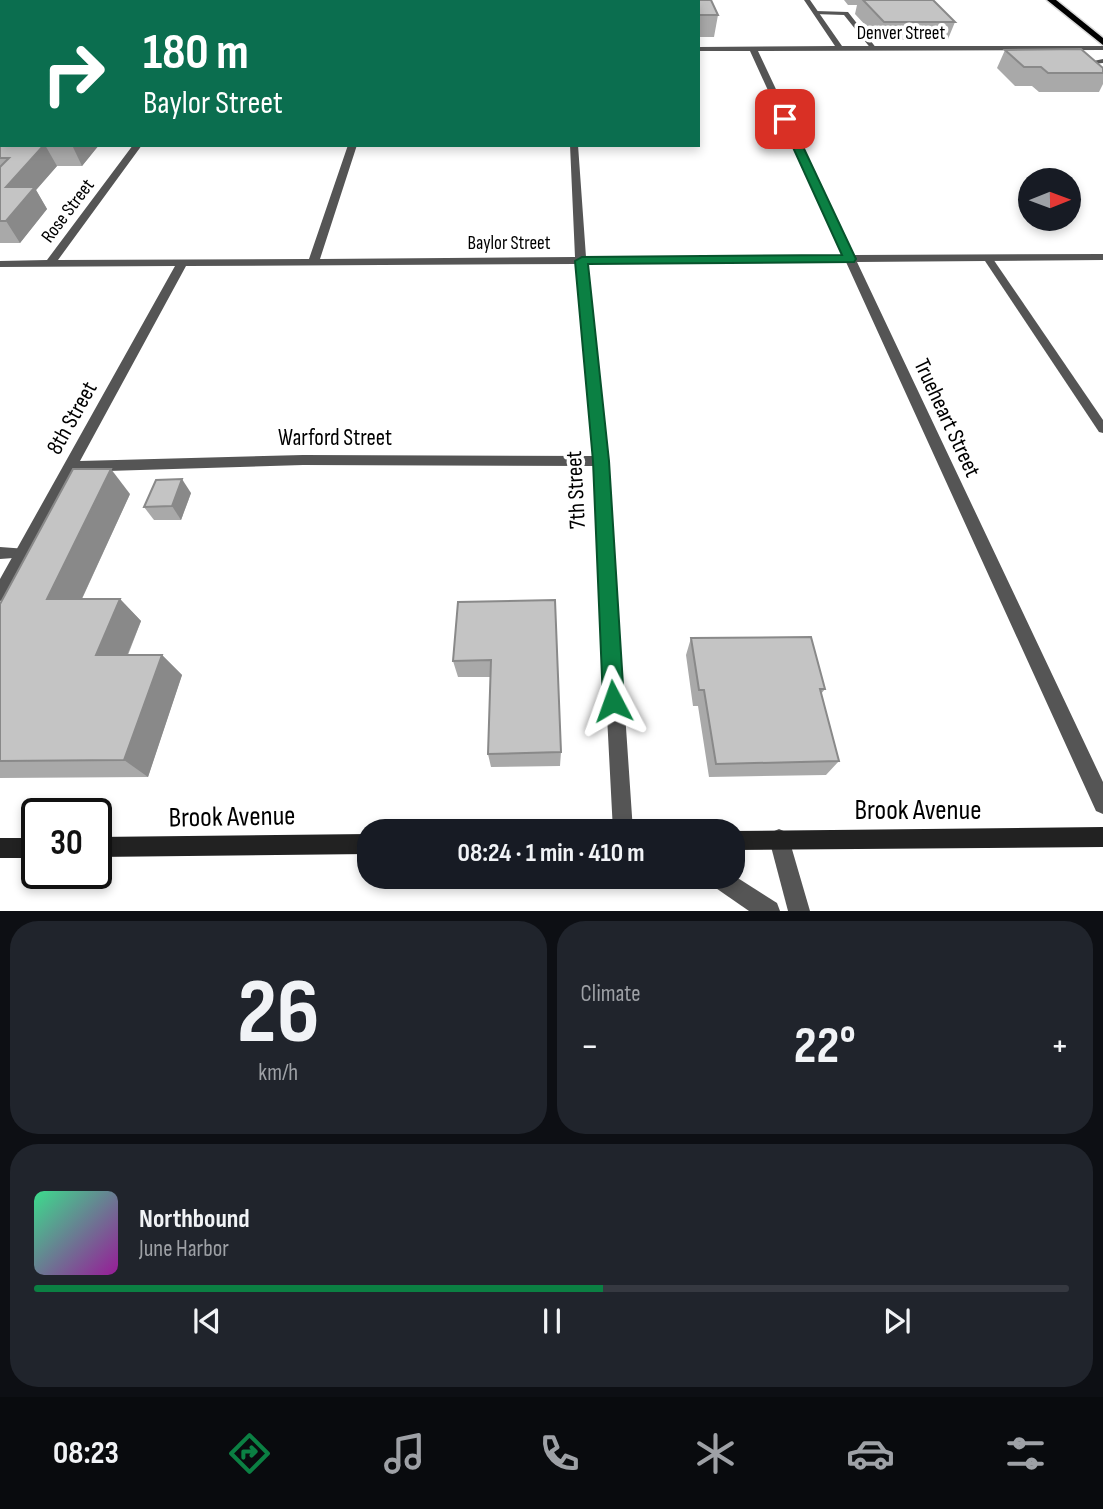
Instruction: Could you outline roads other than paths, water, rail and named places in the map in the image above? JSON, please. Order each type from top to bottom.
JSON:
[{"type":"main road","points":[[1051,0],[1103,42]]},
{"type":"street","points":[[807,0],[840,49]]},
{"type":"street","name":"Denver Street","points":[[700,49],[1103,48]]},
{"type":"street","name":"Trueheart Street","points":[[753,49],[1103,804]]},
{"type":"street","name":"Rose Street","points":[[51,263],[137,147]]},
{"type":"street","points":[[313,262],[353,147]]},
{"type":"street","name":"7th Street","points":[[574,147],[601,461],[622,819]]},
{"type":"street","name":"Baylor Street","points":[[0,264],[1103,257]]},
{"type":"street","name":"8th Street","points":[[0,594],[182,263]]},
{"type":"street","name":"Warford Street","points":[[69,467],[303,460],[601,461]]},
{"type":"street","name":"Brook Avenue","points":[[745,840],[1103,837]]},
{"type":"street","points":[[779,839],[799,911]]},
{"type":"street","name":"Brook Avenue","points":[[112,847],[357,844]]},
{"type":"street","points":[[0,848],[21,848]]},
{"type":"street","points":[[735,889],[769,911]]},
{"type":"lane","points":[[816,13],[849,11],[874,48]]},
{"type":"lane","points":[[1103,61],[1087,62],[1103,79]]},
{"type":"lane","points":[[988,258],[1103,429]]},
{"type":"lane","points":[[0,553],[22,553]]}]
